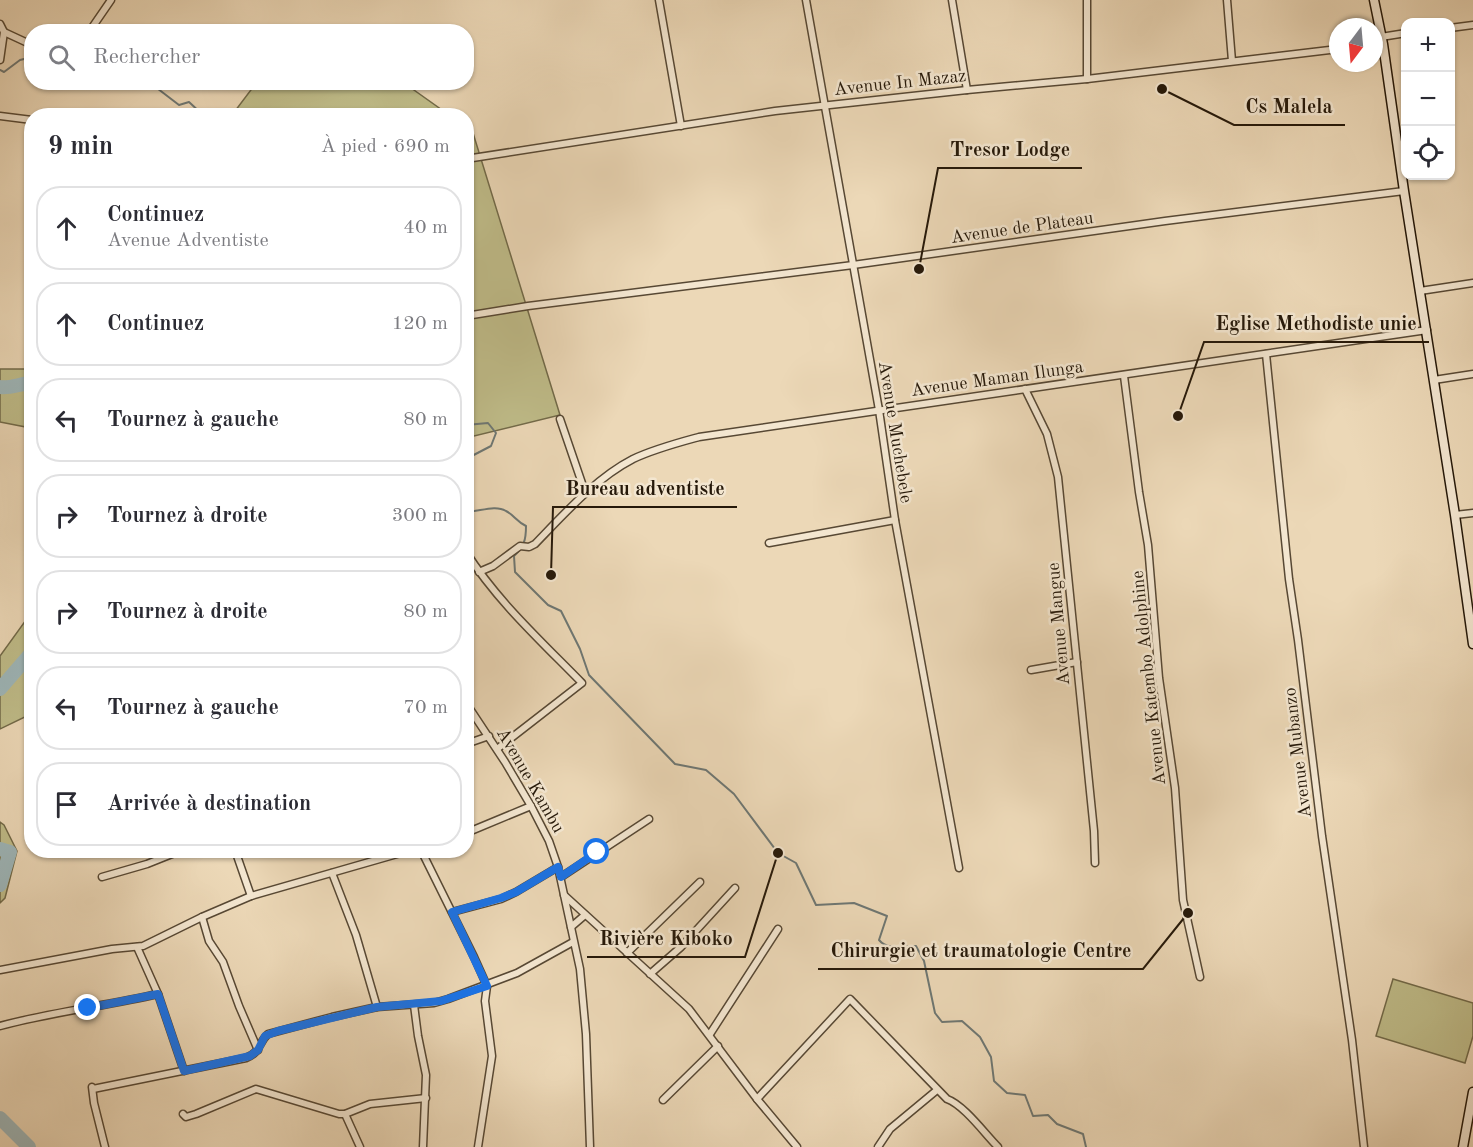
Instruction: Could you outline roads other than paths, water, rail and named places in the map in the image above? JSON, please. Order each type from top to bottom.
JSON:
[{"type":"main road","points":[[1374,0],[1376,18]]},
{"type":"main road","points":[[1383,66],[1427,330],[1473,644]]},
{"type":"main road","points":[[1463,1147],[1473,1092]]},
{"type":"street","points":[[94,24],[111,0]]},
{"type":"street","points":[[659,0],[681,126]]},
{"type":"street","name":"Avenue Muchebele","points":[[806,0],[879,410],[895,520],[959,868]]},
{"type":"street","points":[[952,0],[967,90]]},
{"type":"street","points":[[1087,0],[1087,79]]},
{"type":"street","points":[[1227,0],[1232,62]]},
{"type":"street","points":[[0,24],[4,32],[0,60]]},
{"type":"street","points":[[1455,27],[1473,25]]},
{"type":"street","points":[[4,32],[24,41]]},
{"type":"street","points":[[1383,41],[1401,35]]},
{"type":"street","name":"Avenue In Mazaz","points":[[474,158],[824,106],[1087,79],[1329,50]]},
{"type":"street","points":[[0,116],[24,119]]},
{"type":"street","name":"Avenue de Plateau","points":[[474,315],[1404,191]]},
{"type":"street","points":[[1420,291],[1473,283]]},
{"type":"street","name":"Avenue Maman Ilunga","points":[[479,572],[493,566],[524,545],[529,547],[535,544],[585,492],[636,458],[699,437],[1427,330]]},
{"type":"street","name":"Avenue Mubanzo","points":[[1266,354],[1289,579],[1322,836],[1352,1040],[1364,1147]]},
{"type":"street","points":[[1434,380],[1473,374]]},
{"type":"street","name":"Avenue Katembo Adolphine","points":[[1124,376],[1149,552],[1159,678],[1175,788],[1183,900],[1200,977]]},
{"type":"street","name":"Avenue Mangue","points":[[1025,389],[1039,413],[1054,459],[1067,554],[1094,831],[1095,864]]},
{"type":"street","points":[[560,419],[585,492]]},
{"type":"street","points":[[1455,515],[1473,513]]},
{"type":"street","points":[[769,543],[895,520]]},
{"type":"street","points":[[474,564],[522,621],[582,683],[497,749]]},
{"type":"street","points":[[1031,670],[1077,662]]},
{"type":"street","name":"Avenue Kambu","points":[[474,714],[531,806],[549,841],[561,877],[580,969],[586,1034],[590,1147]]},
{"type":"street","points":[[474,741],[489,736]]},
{"type":"street","points":[[474,830],[531,806]]},
{"type":"street","points":[[561,877],[649,819]]},
{"type":"street","points":[[102,877],[162,858]]},
{"type":"street","points":[[238,858],[251,896]]},
{"type":"street","points":[[0,970],[153,943],[202,917],[251,896],[384,858]]},
{"type":"street","points":[[425,858],[487,986],[485,1000],[492,1056],[478,1147]]},
{"type":"street","points":[[452,912],[516,892],[558,867]]},
{"type":"street","points":[[332,873],[356,935],[377,1007]]},
{"type":"street","points":[[627,953],[700,882]]},
{"type":"street","points":[[650,974],[681,947],[735,888]]},
{"type":"street","points":[[564,895],[689,1009],[796,1147]]},
{"type":"street","points":[[570,927],[585,915]]},
{"type":"street","points":[[202,917],[209,941],[223,962],[258,1050]]},
{"type":"street","points":[[710,1034],[778,929]]},
{"type":"street","points":[[105,1147],[94,1103],[93,1088],[243,1059],[258,1050],[265,1036],[273,1032],[377,1007],[414,1005],[448,999],[487,986],[573,942]]},
{"type":"street","points":[[137,947],[158,994],[184,1071]]},
{"type":"street","points":[[0,1026],[62,1011],[158,994]]},
{"type":"street","points":[[757,1098],[850,999],[937,1090],[947,1100],[961,1108],[998,1147]]},
{"type":"street","points":[[414,1005],[426,1075],[423,1147]]},
{"type":"street","points":[[663,1100],[718,1046]]},
{"type":"street","points":[[183,1114],[186,1117],[196,1114],[256,1089],[330,1112],[345,1114],[370,1104],[426,1098]]},
{"type":"street","points":[[878,1147],[890,1129],[937,1090]]},
{"type":"street","points":[[345,1114],[360,1147]]},
{"type":"waterway","points":[[0,70],[4,72],[24,59]]},
{"type":"waterway","points":[[159,90],[179,105],[189,102],[195,108]]},
{"type":"waterway","points":[[0,387],[24,384]]},
{"type":"waterway","points":[[474,424],[488,423],[496,433],[491,446],[474,455]]},
{"type":"waterway","points":[[474,511],[502,509],[526,526],[524,543],[514,556],[515,572],[548,605],[561,611],[580,649],[589,675],[675,764],[706,770],[734,794],[778,853],[796,863],[816,905],[854,903],[887,916],[879,940],[891,947],[916,946],[924,961],[935,1013],[942,1022],[962,1021],[980,1037],[991,1057],[994,1081],[1007,1093],[1025,1095],[1033,1116],[1048,1115],[1057,1124],[1083,1134],[1086,1147]]},
{"type":"waterway","points":[[0,689],[24,661]]},
{"type":"waterway","points":[[0,849],[10,852],[0,885]]},
{"type":"waterway","points":[[0,1118],[29,1147]]},
{"type":"place","name":"Cs Malela","points":[[1162,89]]},
{"type":"place","name":"Tresor Lodge","points":[[919,269]]},
{"type":"place","name":"Eglise Methodiste unie","points":[[1178,416]]},
{"type":"place","name":"Bureau adventiste","points":[[551,575]]},
{"type":"place","name":"Rivière Kiboko","points":[[778,853]]},
{"type":"place","name":"Chirurgie et traumatologie Centre","points":[[1188,913]]}]
